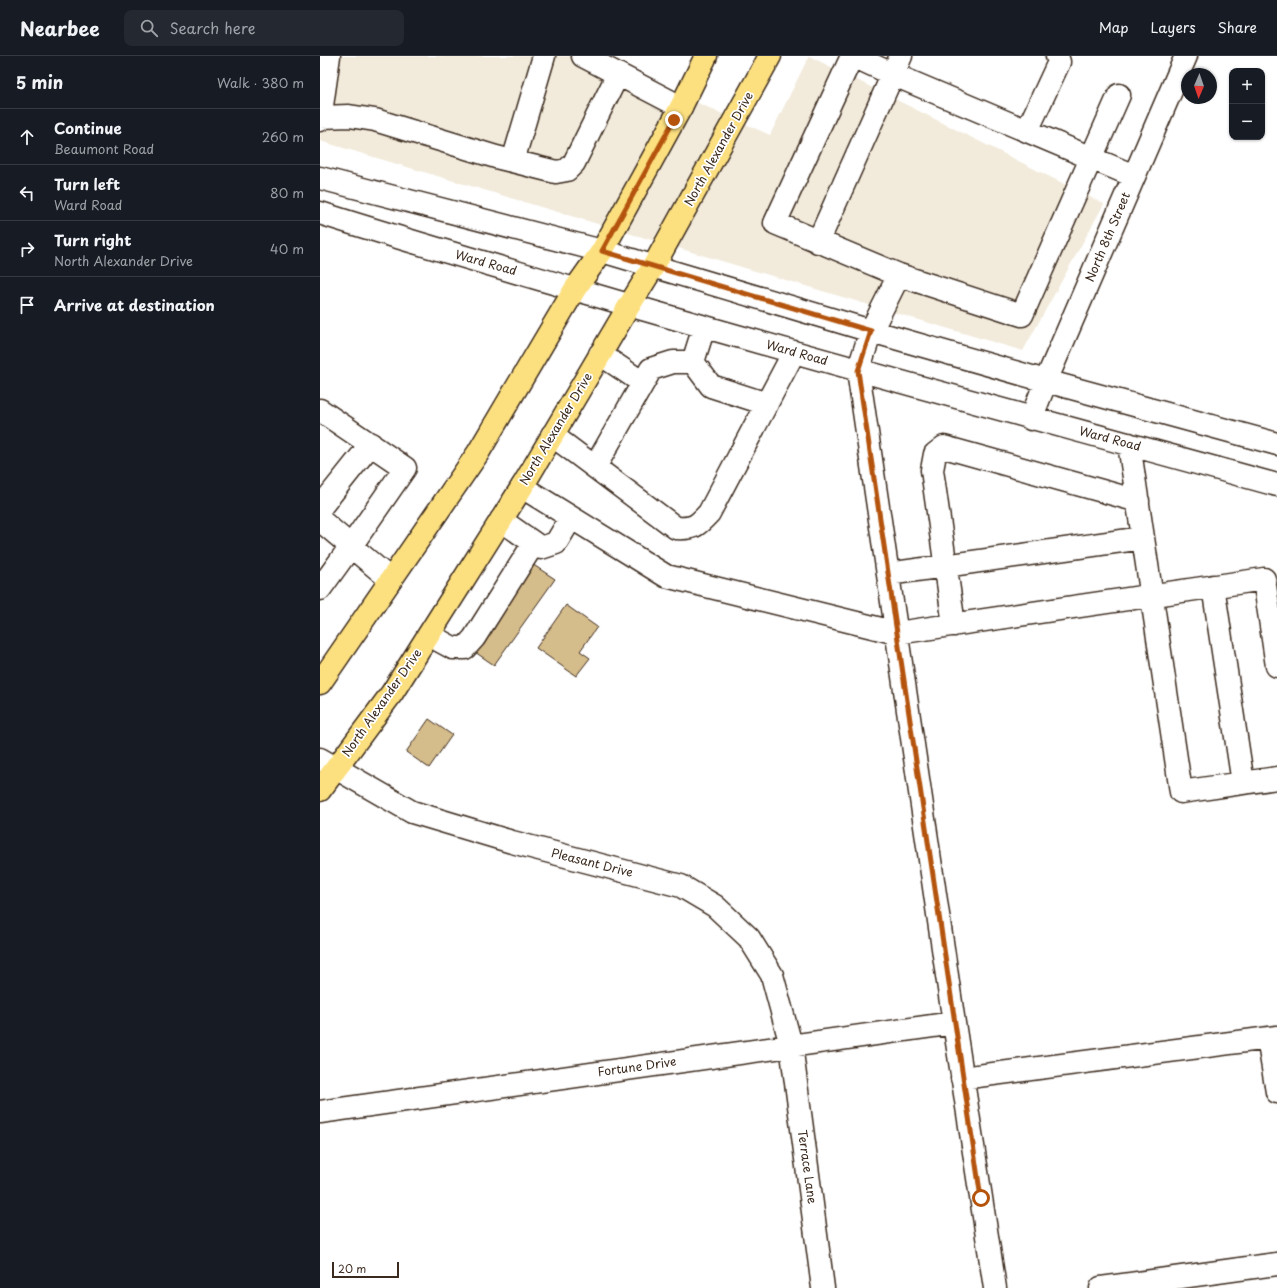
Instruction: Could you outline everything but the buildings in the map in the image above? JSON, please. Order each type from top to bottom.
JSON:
[{"type":"main road","points":[[320,683],[478,453],[575,289],[602,251],[681,107],[706,56]]},
{"type":"main road","name":"North Alexander Drive","points":[[320,790],[328,763],[392,692],[522,487],[653,267],[770,56]]},
{"type":"street","points":[[330,56],[321,119],[349,116],[375,120],[505,159],[556,172],[567,170],[574,163],[618,74]]},
{"type":"street","points":[[505,159],[544,56]]},
{"type":"street","points":[[583,56],[681,107]]},
{"type":"street","points":[[1119,95],[1091,158],[1022,314],[899,275],[775,223],[852,56],[896,65],[1028,131],[1091,158],[1134,176]]},
{"type":"street","points":[[1028,131],[1059,62],[1057,56]]},
{"type":"street","name":"North 8th Street","points":[[1031,419],[1183,57]]},
{"type":"street","points":[[818,242],[896,65]]},
{"type":"street","points":[[320,178],[602,251],[871,331],[1046,381],[1277,444]]},
{"type":"street","name":"Ward Road","points":[[320,212],[398,238],[629,306],[1031,419],[1129,444],[1277,485]]},
{"type":"street","points":[[899,275],[871,331],[858,371],[962,1078],[995,1288]]},
{"type":"street","points":[[693,362],[704,327]]},
{"type":"street","points":[[552,435],[676,528],[686,529],[699,525],[709,513],[794,352]]},
{"type":"street","points":[[600,354],[644,383]]},
{"type":"street","points":[[595,467],[651,369],[673,362],[693,362]]},
{"type":"street","points":[[693,362],[711,386],[766,404]]},
{"type":"street","points":[[320,410],[405,468],[320,589]]},
{"type":"street","points":[[320,508],[370,444]]},
{"type":"street","points":[[1129,444],[1182,792],[1277,778]]},
{"type":"street","points":[[954,625],[932,470],[935,454],[944,447],[1138,501]]},
{"type":"street","points":[[522,487],[666,576],[897,634],[1264,578],[1277,666]]},
{"type":"street","points":[[501,520],[541,548],[556,543],[571,518]]},
{"type":"street","points":[[320,520],[391,580]]},
{"type":"street","points":[[888,574],[1143,538]]},
{"type":"street","points":[[428,634],[453,648],[465,648],[474,638],[534,543]]},
{"type":"street","points":[[1213,586],[1243,783]]},
{"type":"street","name":"Pleasant Drive","points":[[328,763],[412,812],[512,842],[681,886],[715,906],[750,938],[772,975],[791,1045]]},
{"type":"street","name":"Fortune Drive","points":[[320,1112],[954,1023]]},
{"type":"street","points":[[962,1078],[1273,1037],[1277,1092]]},
{"type":"street","name":"Terrace Lane","points":[[791,1045],[823,1288]]},
{"type":"street","points":[[1101,1288],[1277,1264]]},
{"type":"shaded area","points":[[320,56],[592,56],[770,135],[809,56],[1104,204],[1023,351],[320,141]]},
{"type":"route","points":[[674,120],[602,251],[871,331],[858,371],[981,1198]]}]
